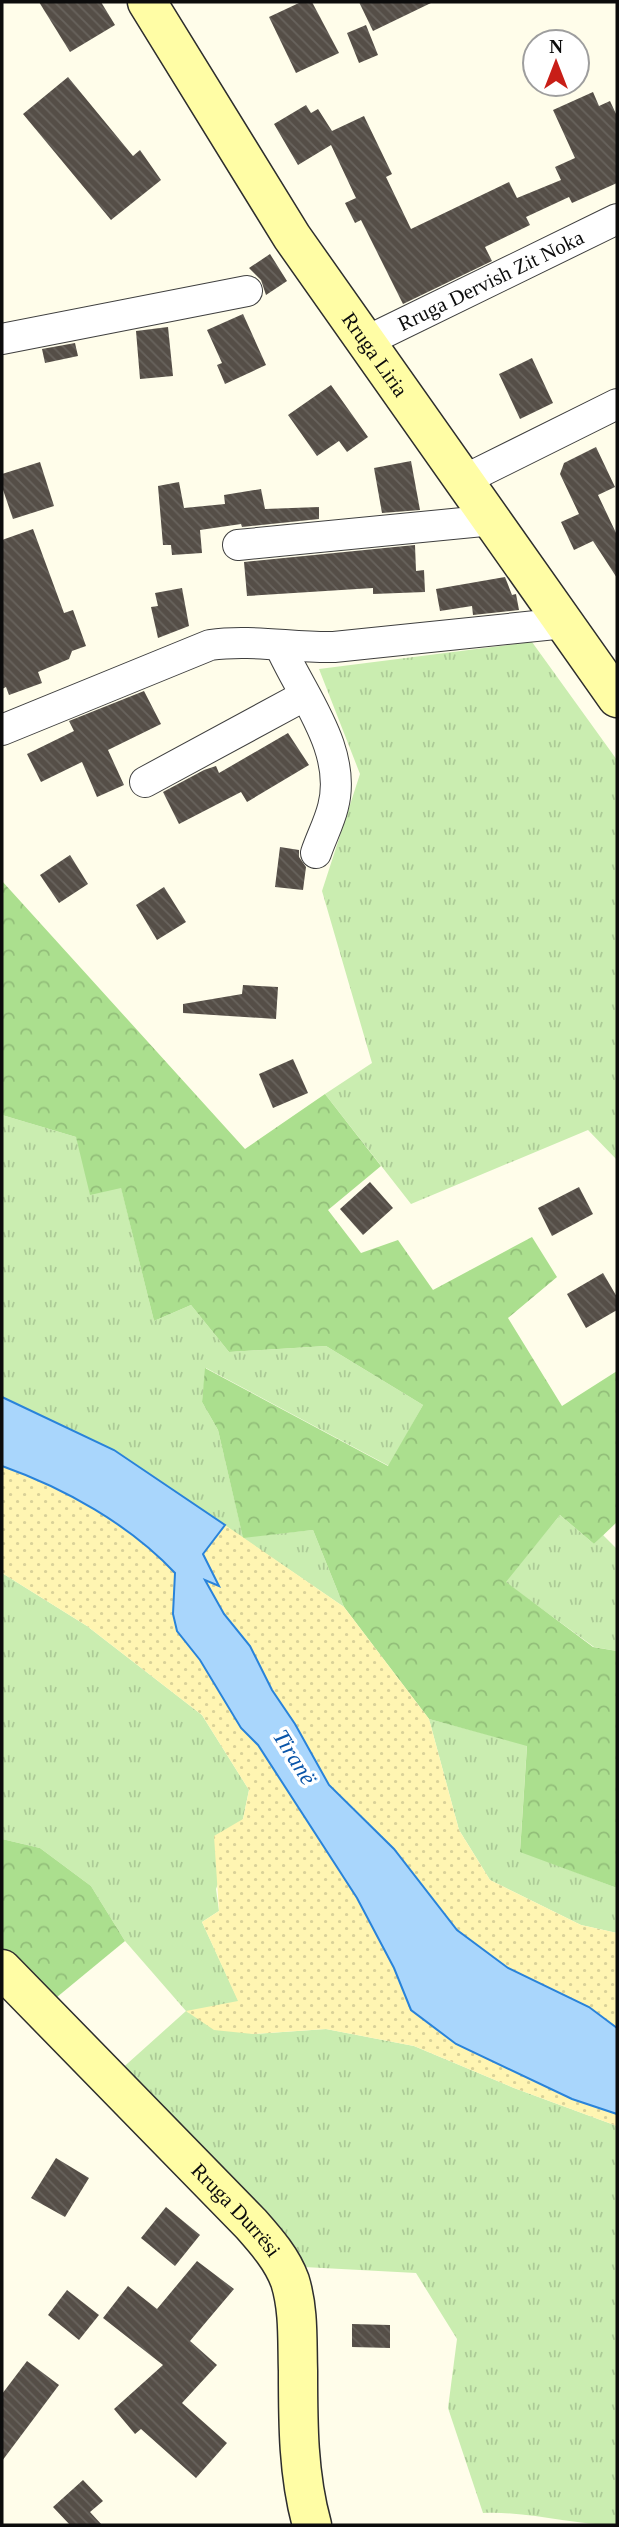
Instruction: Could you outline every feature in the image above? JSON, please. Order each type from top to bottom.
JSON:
[{"type":"main road","name":"Rruga Liria","points":[[150,3],[292,237],[617,698]]},
{"type":"main road","name":"Rruga Durrësi","points":[[2,1969],[251,2224],[275,2253],[289,2279],[297,2313],[298,2434],[303,2491],[312,2525]]},
{"type":"street","name":"Rruga Dervish Zit Noka","points":[[365,342],[617,219]]},
{"type":"street","points":[[2,339],[247,291]]},
{"type":"street","points":[[464,480],[617,404]]},
{"type":"street","points":[[238,545],[493,520]]},
{"type":"street","points":[[2,730],[210,645],[232,642],[334,647],[565,623]]},
{"type":"street","points":[[281,646],[334,754],[333,808],[316,853]]},
{"type":"street","points":[[145,782],[304,696]]},
{"type":"green space","points":[[532,642],[617,760],[617,1160],[588,1130],[411,1204],[325,1094],[372,1063],[322,891],[360,774],[319,669]]},
{"type":"green space","points":[[2,881],[245,1149],[325,1094],[381,1166],[328,1210],[361,1253],[398,1240],[433,1290],[532,1237],[557,1277],[508,1318],[562,1406],[617,1371],[617,1522],[594,1544],[560,1515],[506,1582],[593,1647],[617,1651],[617,1888],[520,1852],[527,1746],[429,1719],[344,1607],[313,1530],[243,1538],[218,1430],[202,1402],[205,1368],[388,1466],[423,1405],[326,1346],[229,1352],[191,1305],[154,1321],[121,1188],[90,1195],[76,1137],[2,1115]]},
{"type":"green space","points":[[2,1115],[76,1137],[121,1187],[154,1321],[191,1305],[229,1352],[326,1346],[423,1405],[389,1466],[206,1368],[202,1402],[218,1430],[243,1537],[313,1530],[344,1607],[114,1450],[2,1397]]},
{"type":"green space","points":[[560,1515],[594,1544],[603,1535],[617,1549],[617,1651],[594,1647],[505,1582]]},
{"type":"green space","points":[[2,1573],[87,1626],[202,1715],[249,1790],[243,1819],[216,1889],[219,1911],[202,1922],[239,2002],[187,2012],[253,2034],[326,2029],[414,2046],[514,2088],[617,2126],[617,2525],[518,2514],[483,2513],[448,2408],[457,2339],[416,2273],[304,2267],[118,2072],[186,2011],[125,1941],[91,1886],[40,1848],[2,1839]]},
{"type":"green space","points":[[429,1719],[527,1745],[520,1851],[617,1888],[617,1933],[581,1925],[490,1880],[459,1830]]},
{"type":"green space","points":[[2,1839],[40,1848],[91,1886],[125,1941],[51,2002],[2,1950]]},
{"type":"sand","points":[[2,1466],[49,1485],[94,1509],[137,1539],[175,1573],[173,1614],[177,1631],[200,1660],[241,1728],[258,1745],[357,1898],[394,1968],[411,2010],[456,2044],[572,2099],[617,2114],[617,2126],[514,2088],[414,2046],[326,2029],[253,2034],[214,2030],[186,2011],[238,2001],[202,1922],[219,1911],[214,1836],[243,1819],[249,1790],[202,1715],[87,1626],[2,1573]]},
{"type":"sand","points":[[225,1525],[344,1607],[429,1719],[459,1830],[490,1880],[581,1925],[617,1933],[617,2028],[589,2007],[508,1968],[457,1930],[394,1849],[329,1786],[295,1724],[272,1690],[250,1646],[224,1614],[204,1578],[218,1585],[203,1554]]},
{"type":"water","name":"Tiranë","points":[[2,1397],[114,1450],[225,1525],[203,1554],[219,1586],[205,1580],[224,1614],[250,1646],[272,1690],[295,1724],[329,1785],[394,1849],[457,1930],[508,1968],[589,2007],[617,2028],[617,2114],[572,2099],[456,2044],[411,2010],[394,1968],[357,1898],[258,1745],[241,1728],[200,1660],[177,1631],[173,1614],[175,1573],[137,1539],[94,1509],[49,1485],[2,1466]]},
{"type":"building","points":[[39,2],[101,2],[115,25],[70,52]]},
{"type":"building","points":[[301,2],[312,2],[339,53],[296,73],[269,17]]},
{"type":"building","points":[[359,2],[433,2],[373,31]]},
{"type":"building","points":[[366,25],[378,55],[359,63],[347,33]]},
{"type":"building","points":[[68,77],[133,156],[140,150],[161,180],[111,220],[23,114]]},
{"type":"building","points":[[593,92],[599,106],[610,101],[617,116],[617,183],[572,203],[569,197],[526,217],[530,225],[485,247],[492,261],[403,304],[361,220],[355,223],[345,203],[356,198],[331,145],[298,165],[274,124],[306,105],[311,113],[318,109],[332,131],[364,116],[392,174],[386,177],[411,229],[509,182],[517,198],[561,180],[555,167],[575,158],[553,110],[580,98],[591,98]]},
{"type":"building","points":[[270,254],[287,281],[266,295],[261,280],[249,268]]},
{"type":"building","points":[[243,314],[266,365],[225,384],[217,365],[222,363],[207,330]]},
{"type":"building","points":[[168,327],[173,376],[140,379],[136,331]]},
{"type":"building","points":[[75,343],[78,356],[45,363],[42,349]]},
{"type":"building","points":[[532,358],[553,403],[520,419],[499,374]]},
{"type":"building","points":[[331,385],[368,437],[347,452],[339,441],[317,456],[288,415]]},
{"type":"building","points":[[596,447],[615,487],[598,495],[617,535],[617,578],[593,541],[574,550],[561,522],[579,514],[560,474],[564,463]]},
{"type":"building","points":[[411,461],[420,510],[382,513],[374,468]]},
{"type":"building","points":[[40,462],[54,506],[13,519],[2,487],[2,474]]},
{"type":"building","points":[[179,482],[184,508],[225,504],[224,495],[261,489],[265,509],[319,507],[319,519],[242,527],[241,524],[200,530],[202,553],[172,555],[171,545],[163,545],[158,486]]},
{"type":"building","points":[[33,529],[64,613],[73,610],[86,646],[72,651],[69,659],[38,672],[42,683],[9,695],[6,687],[2,689],[2,540]]},
{"type":"building","points":[[415,545],[416,571],[424,570],[425,592],[373,594],[373,588],[247,596],[244,562]]},
{"type":"building","points":[[505,577],[512,595],[516,594],[519,610],[473,615],[472,606],[440,611],[436,589]]},
{"type":"building","points":[[182,588],[189,626],[158,638],[151,607],[158,606],[155,593]]},
{"type":"building","points":[[144,691],[161,724],[108,750],[124,785],[97,797],[82,762],[41,782],[27,754],[74,731],[69,721]]},
{"type":"building","points":[[288,733],[309,765],[247,802],[241,792],[179,824],[163,792],[204,770],[216,766],[219,773]]},
{"type":"building","points":[[280,847],[299,850],[299,857],[306,867],[303,890],[275,887]]},
{"type":"building","points":[[70,855],[88,884],[59,903],[40,875]]},
{"type":"building","points":[[164,887],[186,922],[157,940],[136,905]]},
{"type":"building","points":[[243,985],[278,987],[276,1019],[183,1013],[183,1004],[242,994]]},
{"type":"building","points":[[293,1059],[308,1093],[273,1108],[259,1074]]},
{"type":"building","points":[[370,1182],[393,1208],[363,1235],[340,1209]]},
{"type":"building","points":[[579,1187],[593,1214],[552,1236],[538,1208]]},
{"type":"building","points":[[603,1273],[617,1297],[617,1310],[586,1328],[567,1294]]},
{"type":"building","points":[[56,2158],[89,2178],[65,2217],[31,2198]]},
{"type":"building","points":[[166,2207],[200,2235],[175,2266],[141,2238]]},
{"type":"building","points":[[197,2261],[234,2289],[190,2341],[217,2365],[182,2403],[227,2443],[196,2478],[141,2429],[135,2434],[114,2409],[163,2365],[103,2318],[128,2286],[157,2309]]},
{"type":"building","points":[[67,2290],[99,2315],[79,2340],[48,2315]]},
{"type":"building","points":[[352,2324],[390,2325],[390,2348],[352,2347]]},
{"type":"building","points":[[27,2361],[59,2385],[2,2461],[2,2394]]},
{"type":"building","points":[[83,2480],[103,2501],[90,2512],[102,2525],[70,2525],[53,2507]]}]
